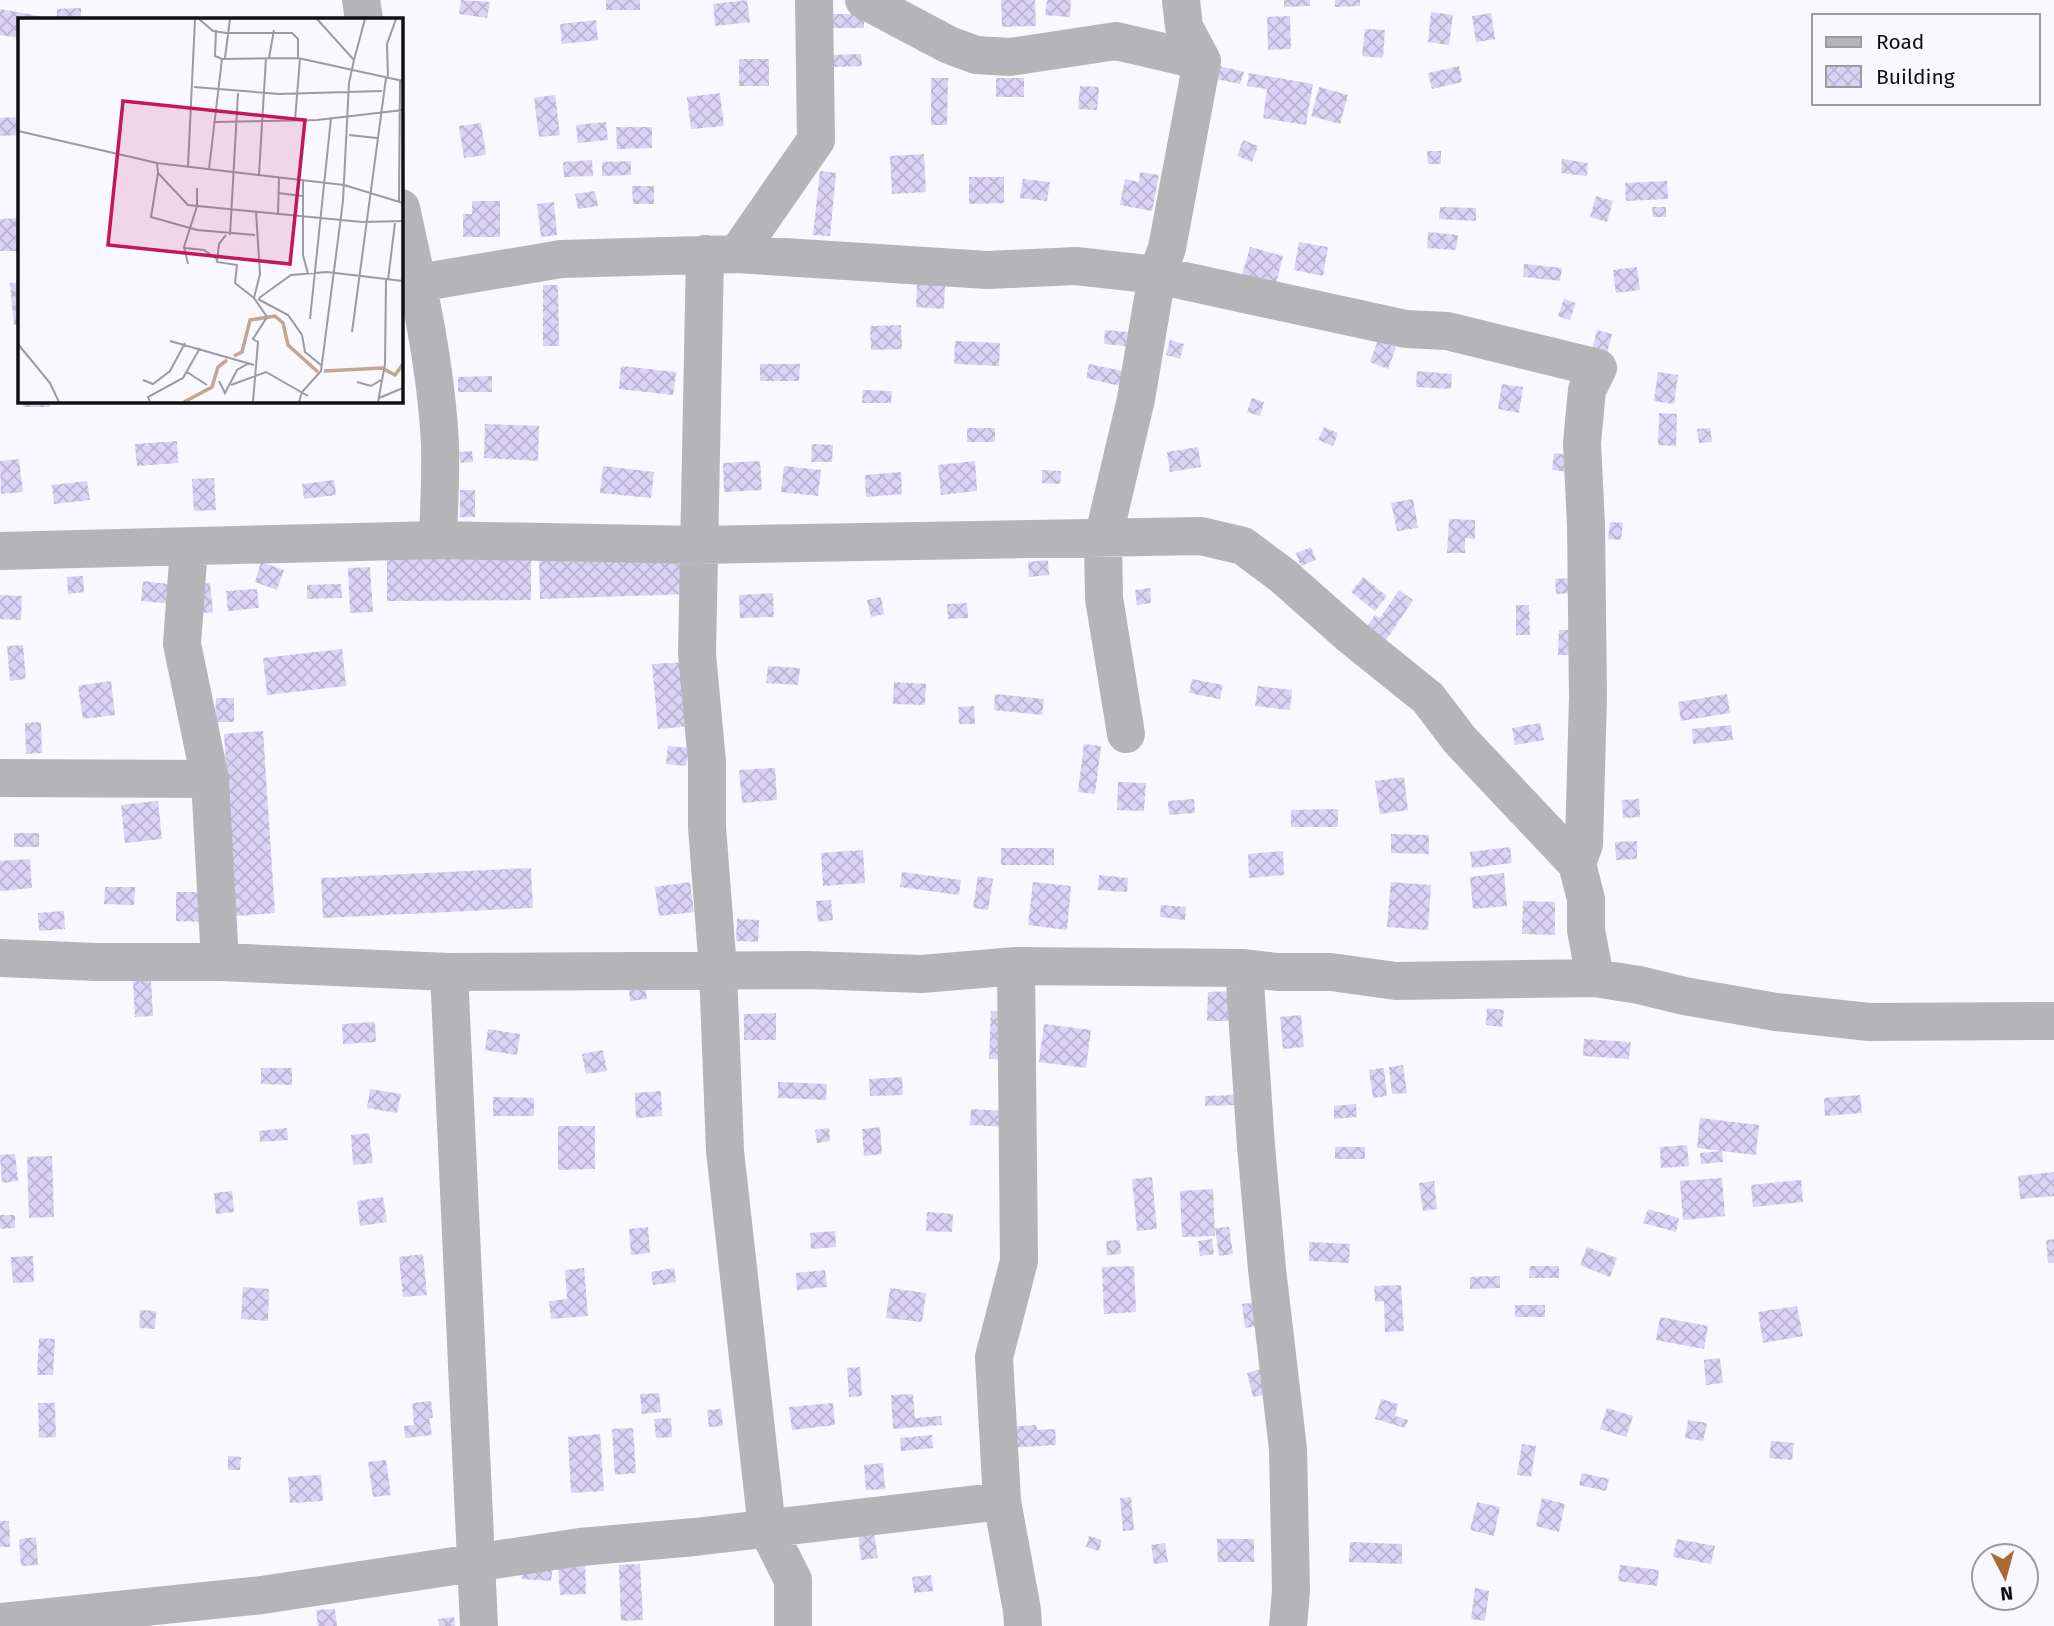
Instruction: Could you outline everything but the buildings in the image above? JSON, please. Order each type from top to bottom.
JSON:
[{"type":"street","points":[[361,0],[364,18]]},
{"type":"street","points":[[793,1626],[793,1580],[767,1528],[725,1152],[707,762],[697,654],[698,545],[721,254],[816,140],[814,0]]},
{"type":"street","points":[[864,0],[949,45],[976,55],[1010,57],[1116,41],[1202,61]]},
{"type":"street","points":[[1126,734],[1104,598],[1103,539],[1136,399],[1157,275],[1167,248],[1202,61],[1184,27],[1181,0]]},
{"type":"street","points":[[402,212],[418,283],[433,372],[440,445],[438,540]]},
{"type":"street","points":[[418,283],[561,259],[721,254],[987,270],[1076,266],[1157,275],[1406,329],[1447,331],[1598,368],[1587,390],[1582,443],[1587,524],[1588,697],[1584,844],[1577,864]]},
{"type":"street","points":[[0,551],[438,540],[698,545],[1201,536],[1243,546],[1282,575],[1351,636],[1428,698],[1460,740],[1577,864],[1586,900],[1586,930],[1595,978]]},
{"type":"street","points":[[190,547],[182,644],[210,779],[220,962]]},
{"type":"street","points":[[0,778],[210,779]]},
{"type":"street","points":[[0,958],[96,962],[220,962],[449,972],[807,970],[922,974],[1016,966],[1244,968],[1277,972],[1331,972],[1396,981],[1595,978],[1776,1012],[1869,1022],[2054,1021]]},
{"type":"street","points":[[1016,966],[1019,1261],[994,1357],[1002,1501],[1023,1626]]},
{"type":"street","points":[[1244,968],[1267,1269],[1288,1448],[1291,1591],[1288,1626]]},
{"type":"street","points":[[449,972],[480,1626]]},
{"type":"street","points":[[0,1622],[109,1618],[580,1546],[625,1544],[1002,1501]]}]
